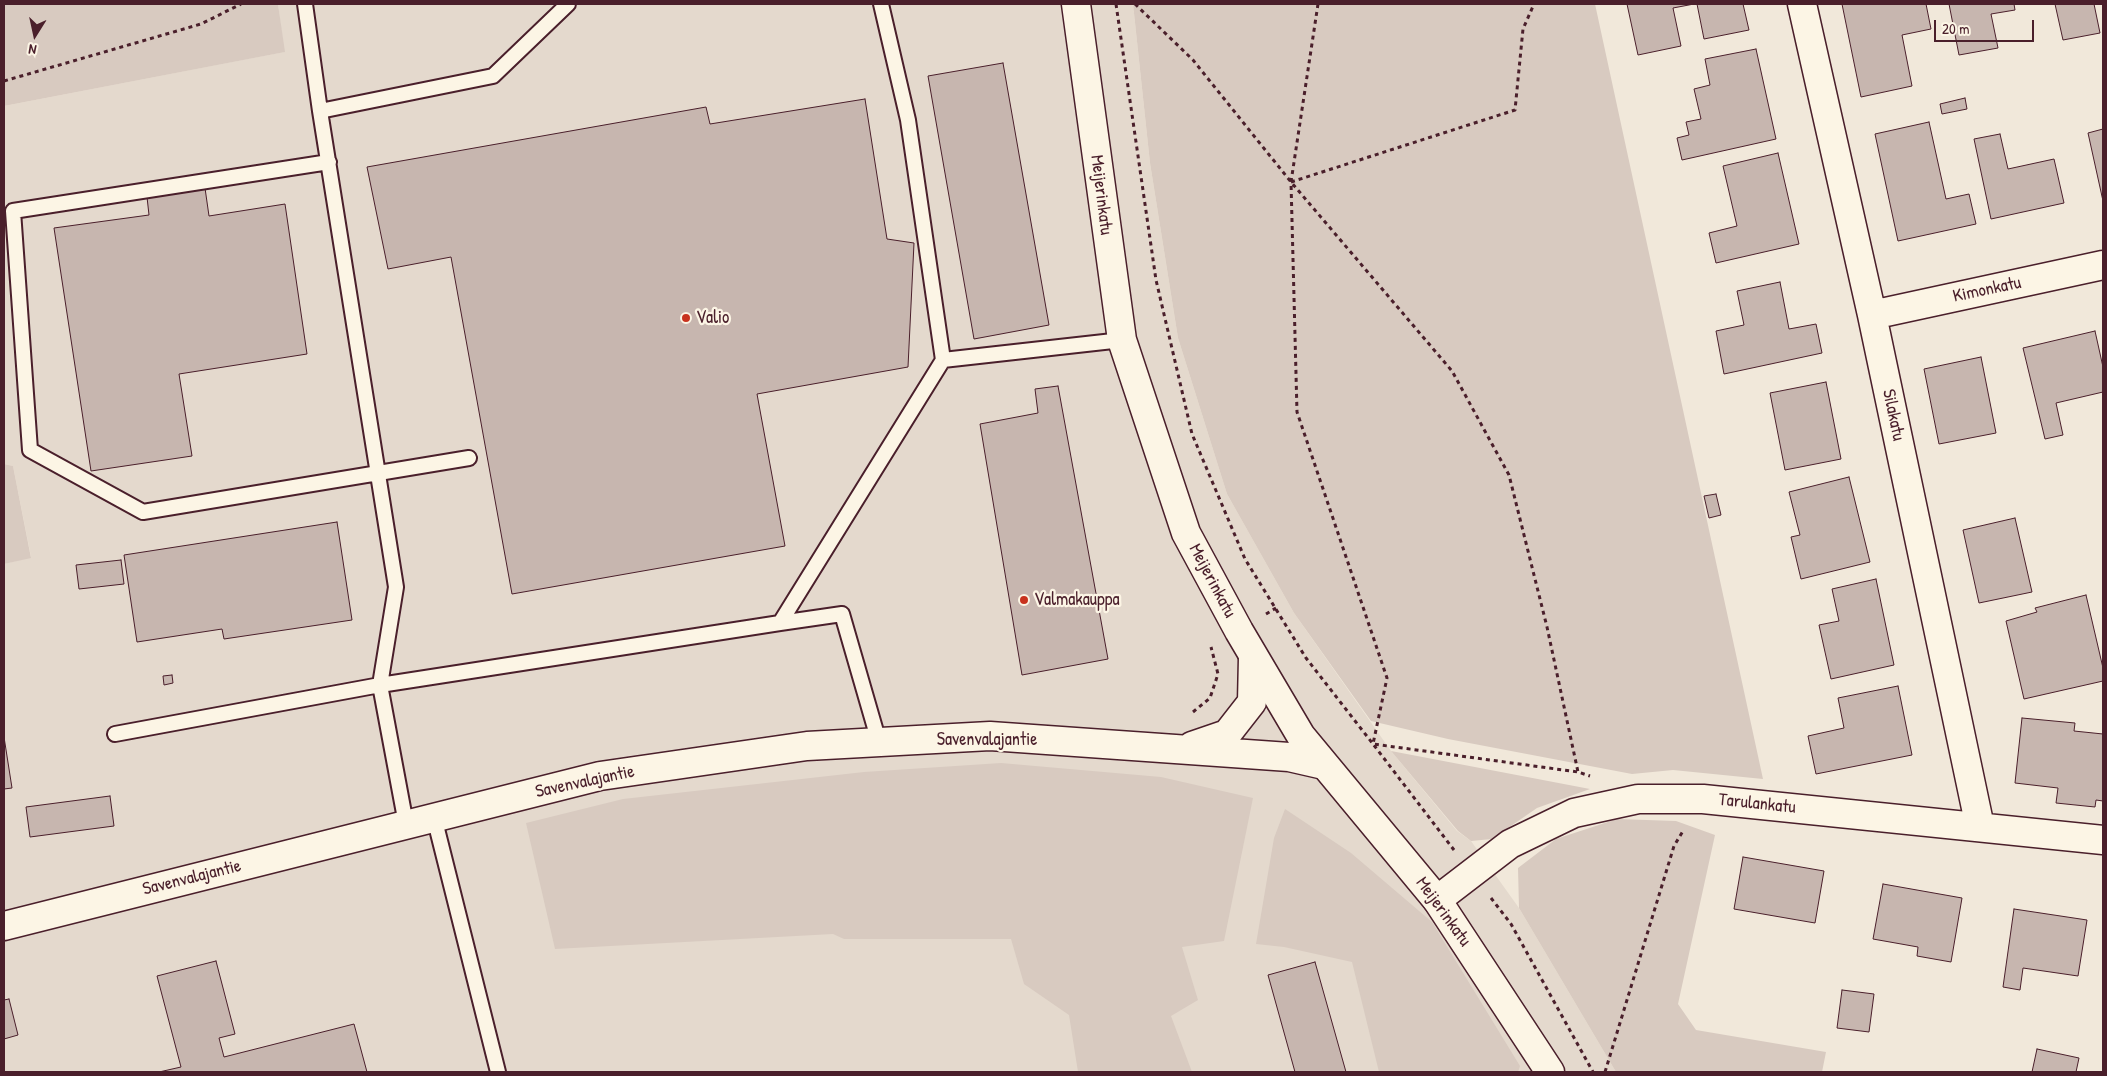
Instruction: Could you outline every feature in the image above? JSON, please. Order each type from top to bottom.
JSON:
[{"type":"street","name":"Meijerinkatu","points":[[1076,4],[1122,340],[1186,533],[1254,657],[1301,736],[1437,900],[1550,1072]]},
{"type":"street","name":"Silakatu","points":[[1802,4],[1872,315],[1980,827]]},
{"type":"street","name":"Kimonkatu","points":[[1872,315],[2103,265]]},
{"type":"street","name":"Savenvalajantie","points":[[1180,749],[1227,734],[1252,702],[1254,657]]},
{"type":"street","name":"Savenvalajantie","points":[[4,926],[434,816],[600,776],[807,746],[990,736],[1289,757],[1324,764]]},
{"type":"street","name":"Tarulankatu","points":[[1437,900],[1510,844],[1574,813],[1638,799],[1703,799],[2103,840]]},
{"type":"lane","points":[[305,4],[320,111],[396,587],[380,685],[406,824]]},
{"type":"lane","points":[[320,111],[493,76],[568,4]]},
{"type":"lane","points":[[780,623],[944,360],[908,120],[881,4]]},
{"type":"lane","points":[[329,162],[13,211],[30,450],[142,512],[469,458]]},
{"type":"lane","points":[[944,360],[1122,340]]},
{"type":"lane","points":[[115,734],[380,685],[842,614],[879,742]]},
{"type":"lane","points":[[434,816],[498,1072]]},
{"type":"path","points":[[4,81],[201,24],[241,4]]},
{"type":"path","points":[[1116,4],[1156,280],[1192,434],[1246,559],[1306,658],[1511,924],[1592,1072]]},
{"type":"path","points":[[1135,4],[1194,60],[1291,182],[1452,371],[1509,475],[1547,627],[1578,772]]},
{"type":"path","points":[[1318,4],[1291,182],[1297,412],[1387,678],[1373,744]]},
{"type":"path","points":[[1291,182],[1515,110],[1523,29],[1534,4]]},
{"type":"path","points":[[1373,744],[1578,772],[1593,777]]},
{"type":"path","points":[[1605,1072],[1674,846],[1703,799]]},
{"type":"shaded area","points":[[4,4],[278,4],[285,52],[4,106]]},
{"type":"shaded area","points":[[278,4],[1133,4],[1150,163],[1178,338],[1227,494],[1294,613],[1391,751],[1457,831],[1471,841],[1519,908],[1616,1072],[4,1072],[4,564],[31,557],[13,466],[4,464],[4,106],[284,52]]},
{"type":"shaded area","points":[[1133,4],[1595,4],[1763,779],[1673,770],[1632,774],[1448,739],[1371,721],[1294,613],[1227,494],[1178,338],[1150,163]]},
{"type":"shaded area","points":[[4,464],[13,466],[31,558],[4,564]]},
{"type":"shaded area","points":[[1391,751],[1590,789],[1537,808],[1492,839],[1471,841],[1458,831]]},
{"type":"shaded area","points":[[1001,763],[1161,777],[1253,798],[1224,941],[1182,947],[1198,1000],[1171,1016],[1192,1072],[1078,1072],[1069,1015],[1024,984],[1011,939],[844,939],[833,934],[555,949],[526,823],[623,799],[864,772]]},
{"type":"shaded area","points":[[1285,809],[1351,853],[1432,922],[1520,1066],[1518,1072],[1379,1072],[1352,962],[1284,947],[1256,944],[1274,838]]},
{"type":"shaded area","points":[[1617,819],[1676,821],[1715,835],[1678,1004],[1696,1030],[1826,1052],[1822,1072],[1616,1072],[1519,908],[1518,868],[1556,839]]},
{"type":"building","points":[[1627,4],[1694,4],[1673,8],[1681,46],[1638,55]]},
{"type":"building","points":[[1697,4],[1743,4],[1749,30],[1704,39]]},
{"type":"building","points":[[1842,4],[1926,4],[1931,29],[1902,35],[1912,86],[1861,97]]},
{"type":"building","points":[[1949,4],[2014,4],[2015,10],[1991,14],[1998,48],[1959,55]]},
{"type":"building","points":[[2055,4],[2094,4],[2100,33],[2063,40]]},
{"type":"building","points":[[1756,49],[1776,139],[1682,160],[1677,138],[1689,135],[1686,122],[1701,119],[1694,89],[1710,85],[1705,59]]},
{"type":"building","points":[[1003,63],[1049,325],[974,339],[928,76]]},
{"type":"building","points":[[1965,98],[1967,109],[1942,114],[1940,104]]},
{"type":"building","name":"Valio","points":[[865,99],[887,239],[914,243],[908,367],[757,394],[785,546],[512,594],[451,257],[388,269],[367,167],[706,107],[710,124]]},
{"type":"building","points":[[1929,122],[1946,199],[1969,194],[1976,224],[1898,241],[1875,134]]},
{"type":"building","points":[[2103,129],[2103,201],[2088,133]]},
{"type":"building","points":[[2000,134],[2008,169],[2054,159],[2064,203],[1991,219],[1974,139]]},
{"type":"building","points":[[1778,153],[1799,244],[1716,263],[1709,233],[1737,226],[1723,166]]},
{"type":"building","points":[[205,188],[209,216],[285,204],[307,354],[179,374],[192,456],[91,471],[54,228],[149,215],[147,197]]},
{"type":"building","points":[[1780,282],[1789,329],[1816,324],[1822,353],[1724,374],[1716,331],[1744,325],[1737,291]]},
{"type":"building","points":[[2095,331],[2103,367],[2103,392],[2056,403],[2063,435],[2045,439],[2023,348]]},
{"type":"building","points":[[1981,357],[1996,433],[1939,444],[1924,369]]},
{"type":"building","points":[[1826,382],[1841,459],[1785,470],[1770,393]]},
{"type":"building","points":[[1058,386],[1108,659],[1022,675],[980,424],[1038,413],[1035,389]]},
{"type":"building","points":[[1849,477],[1870,562],[1801,579],[1791,537],[1800,535],[1789,492]]},
{"type":"building","points":[[1716,494],[1721,515],[1709,518],[1704,496]]},
{"type":"building","points":[[2015,518],[2032,592],[1979,603],[1963,530]]},
{"type":"building","points":[[337,522],[352,620],[224,639],[222,629],[137,642],[124,555]]},
{"type":"building","points":[[121,560],[124,584],[79,589],[76,565]]},
{"type":"building","points":[[1876,579],[1894,665],[1831,679],[1819,625],[1839,621],[1832,589]]},
{"type":"building","points":[[2086,595],[2103,668],[2103,681],[2024,699],[2006,621],[2037,612],[2035,608]]},
{"type":"building","points":[[172,675],[173,683],[164,685],[163,676]]},
{"type":"building","points":[[1898,686],[1912,755],[1816,774],[1808,736],[1844,728],[1838,698]]},
{"type":"building","points":[[2022,718],[2075,723],[2074,731],[2103,734],[2103,801],[2096,800],[2095,807],[2056,803],[2058,788],[2015,783]]},
{"type":"building","points":[[4,737],[12,788],[4,789]]},
{"type":"building","points":[[110,796],[114,826],[30,837],[26,807]]},
{"type":"building","points":[[1743,857],[1824,871],[1815,923],[1734,909]]},
{"type":"building","points":[[1883,884],[1962,898],[1951,962],[1917,956],[1918,947],[1873,939]]},
{"type":"building","points":[[2014,909],[2087,920],[2078,976],[2023,968],[2020,990],[2003,987]]},
{"type":"building","points":[[216,961],[235,1034],[219,1038],[224,1057],[354,1024],[367,1072],[159,1072],[181,1067],[157,976]]},
{"type":"building","points":[[1315,962],[1346,1072],[1295,1072],[1268,975]]},
{"type":"building","points":[[1842,990],[1874,994],[1869,1032],[1837,1028]]},
{"type":"building","points":[[9,999],[18,1035],[4,1039],[4,1000]]},
{"type":"building","points":[[2037,1049],[2079,1058],[2076,1072],[2032,1072]]},
{"type":"place","name":"Valio","points":[[686,318]]},
{"type":"place","name":"Valmakauppa","points":[[1024,600]]}]
